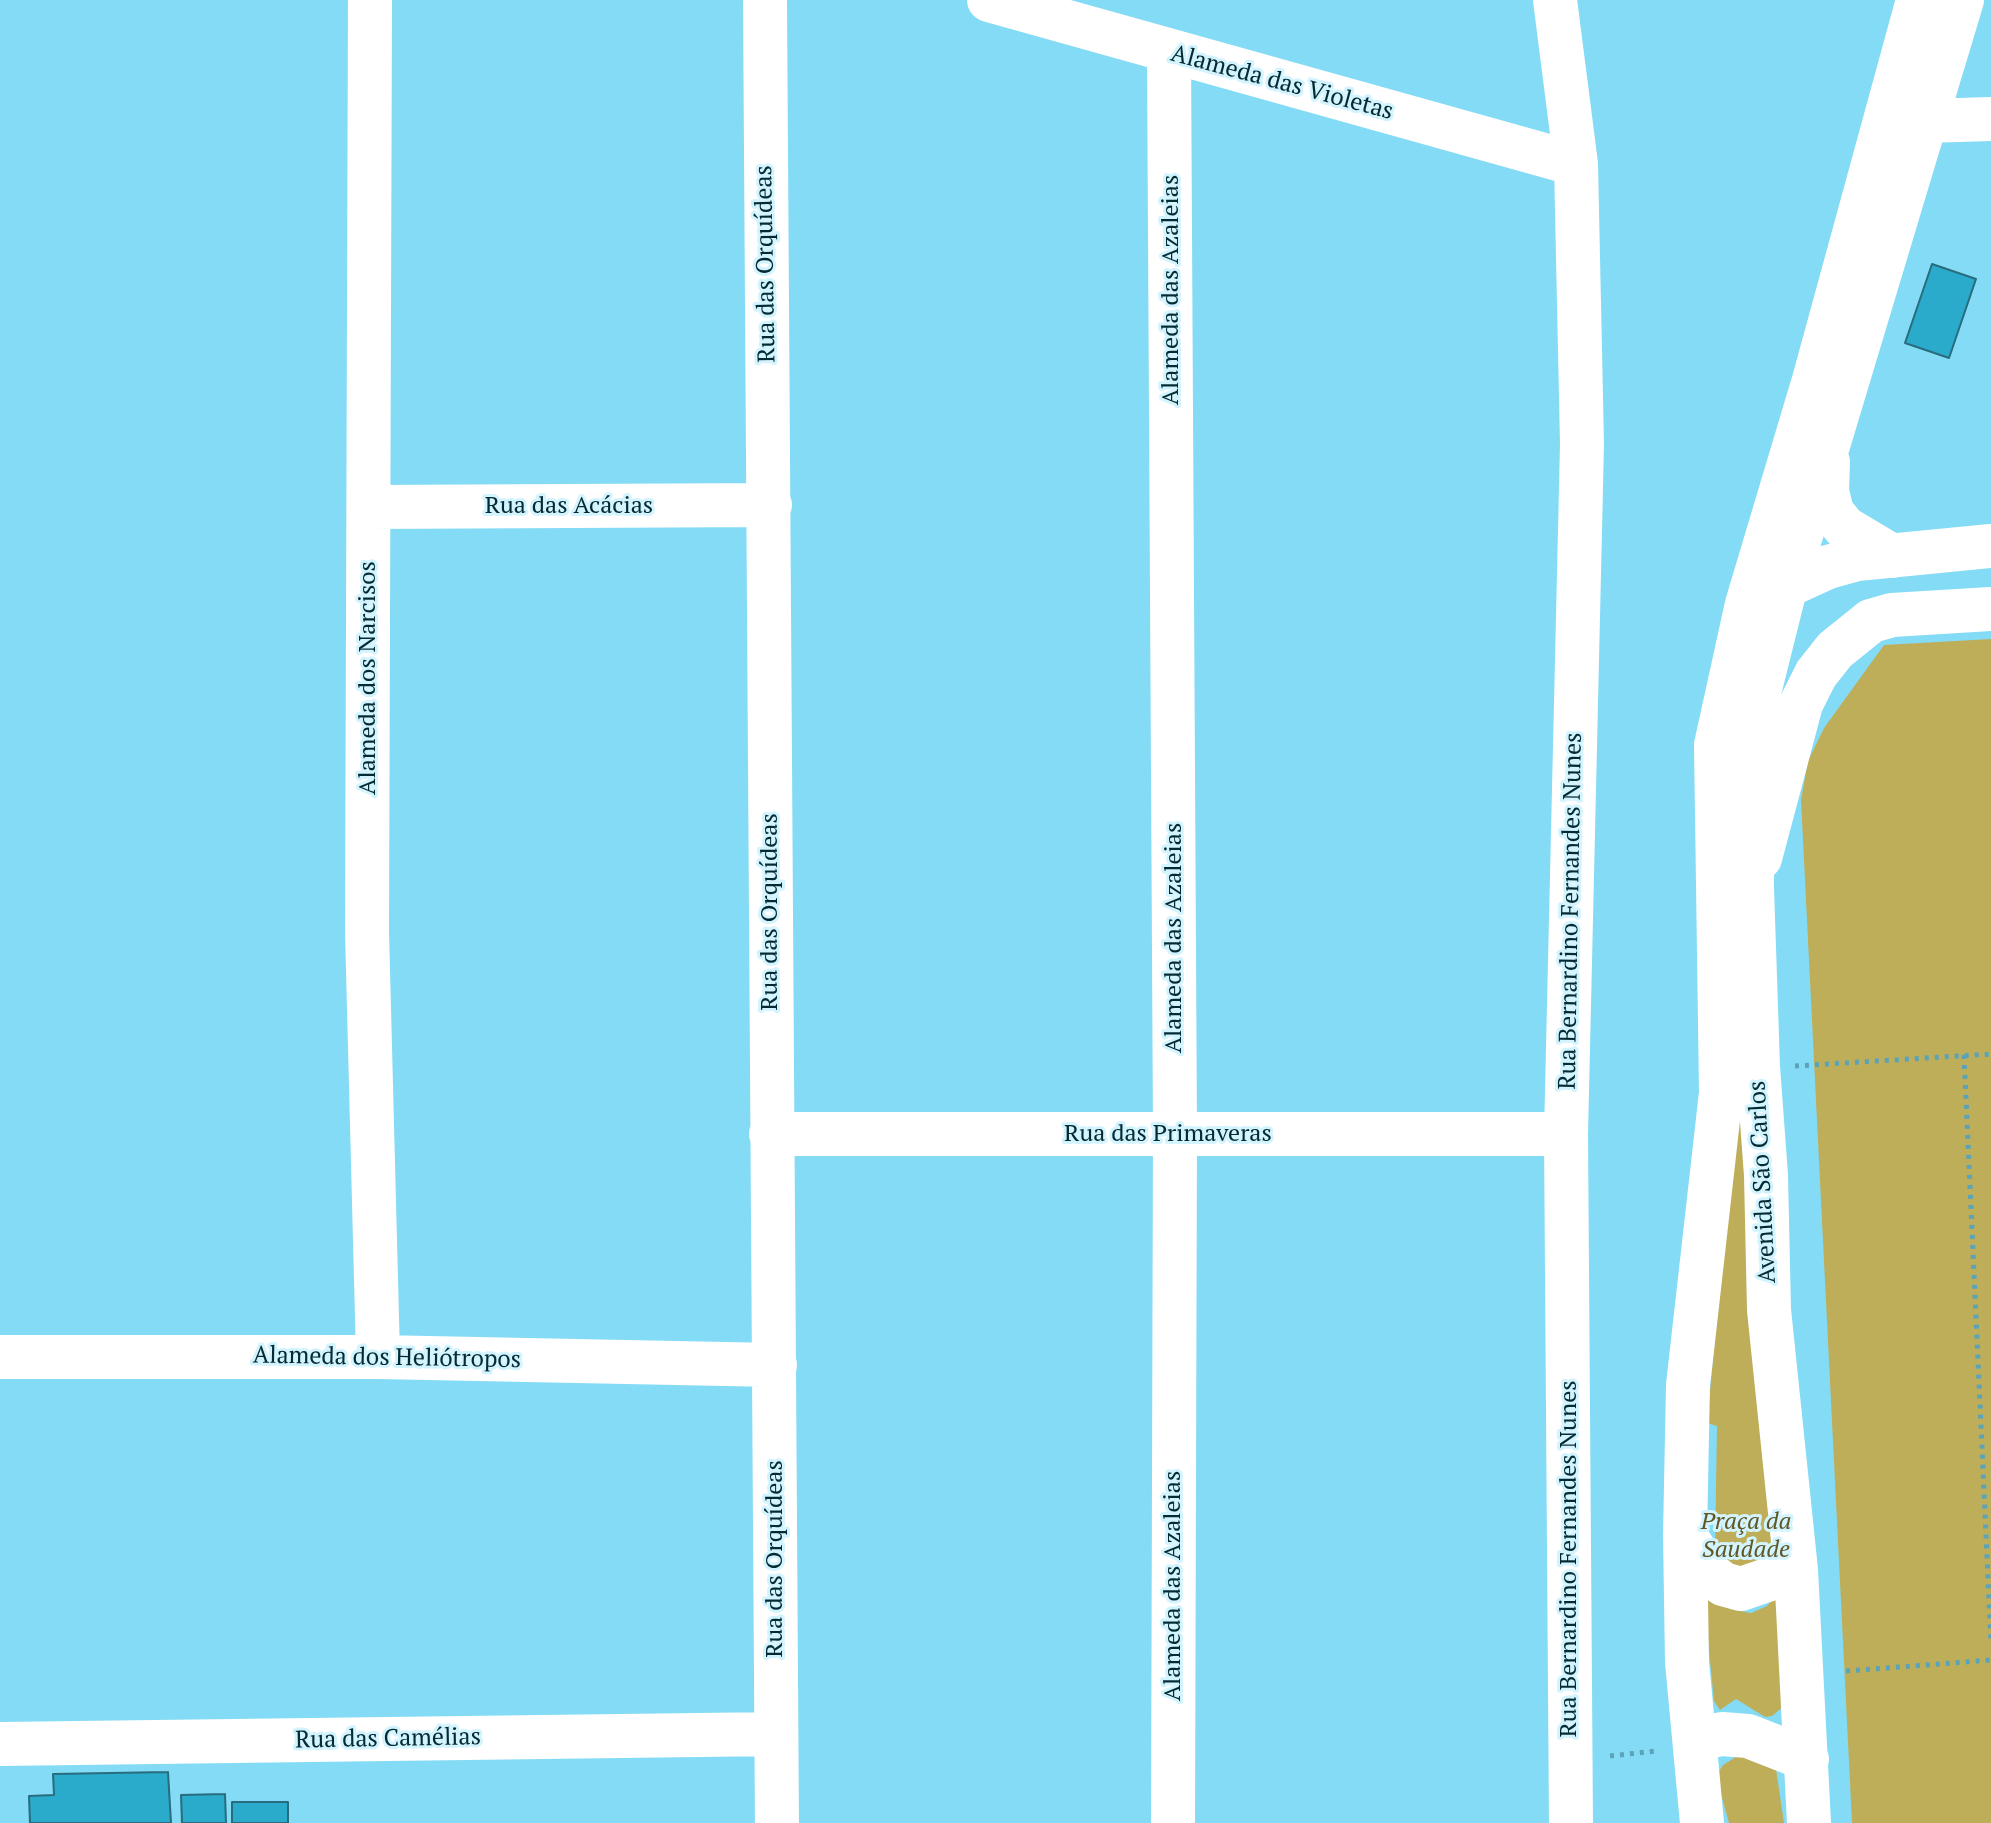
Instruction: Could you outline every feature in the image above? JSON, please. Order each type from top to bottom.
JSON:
[{"type":"street","name":"Alameda dos Narcisos","points":[[370,0],[367,931],[378,1357]]},
{"type":"street","name":"Rua das Orquídeas","points":[[765,0],[777,1823]]},
{"type":"street","name":"Alameda das Violetas","points":[[989,0],[1169,53],[1576,164]]},
{"type":"street","name":"Rua Bernardino Fernandes Nunes","points":[[1555,0],[1576,164],[1582,444],[1566,1134],[1571,1823]]},
{"type":"street","points":[[1702,1823],[1687,1662],[1685,1535],[1688,1385],[1721,1093],[1716,745],[1747,604],[1814,380],[1918,0]]},
{"type":"street","points":[[1892,556],[1845,528],[1832,512],[1827,491],[1829,435],[1962,0]]},
{"type":"street","name":"Alameda das Azaleias","points":[[1169,53],[1175,1133],[1173,1823]]},
{"type":"street","points":[[1925,121],[1991,119]]},
{"type":"street","name":"Avenida São Carlos","points":[[1809,1823],[1796,1570],[1769,1310],[1766,1175],[1758,1067],[1752,888],[1753,751],[1758,697],[1829,435]]},
{"type":"street","name":"Rua das Acácias","points":[[369,507],[770,505]]},
{"type":"street","points":[[1747,604],[1828,567],[1892,556],[1991,546]]},
{"type":"street","points":[[1752,888],[1801,704],[1816,674],[1835,650],[1871,621],[1892,615],[1991,609]]},
{"type":"street","name":"Rua das Primaveras","points":[[771,1134],[1566,1134]]},
{"type":"street","name":"Alameda dos Heliótropos","points":[[0,1357],[378,1357],[775,1365]]},
{"type":"street","points":[[1685,1535],[1709,1573],[1723,1584],[1741,1589],[1796,1570]]},
{"type":"street","name":"Rua das Camélias","points":[[0,1744],[776,1734]]},
{"type":"street","points":[[1696,1747],[1703,1738],[1722,1734],[1748,1736],[1807,1759]]},
{"type":"path","points":[[1758,1067],[1991,1054]]},
{"type":"path","points":[[1964,1055],[1991,1644]]},
{"type":"path","points":[[1846,1671],[1991,1660]]},
{"type":"path","points":[[1571,1760],[1696,1747]]},
{"type":"green space","points":[[1991,639],[1991,1823],[1852,1823],[1801,800],[1808,761],[1824,728],[1884,645]]},
{"type":"green space","name":"Praça da Saudade","points":[[1739,1017],[1778,1543],[1762,1567],[1731,1567],[1715,1549],[1717,1426],[1707,1423],[1734,1138]]},
{"type":"green space","name":"Praça da Saudade","points":[[1703,1589],[1730,1609],[1751,1613],[1767,1606],[1779,1593],[1784,1706],[1772,1716],[1765,1717],[1736,1699],[1720,1710],[1714,1701]]},
{"type":"green space","points":[[1739,1755],[1776,1769],[1784,1823],[1729,1823],[1716,1776],[1723,1765]]},
{"type":"building","points":[[1932,264],[1976,279],[1949,358],[1905,343]]},
{"type":"building","points":[[168,1772],[171,1823],[30,1823],[29,1796],[54,1795],[53,1774]]},
{"type":"building","points":[[225,1794],[226,1823],[182,1823],[181,1795]]},
{"type":"building","points":[[232,1802],[288,1802],[288,1823],[232,1823]]}]
